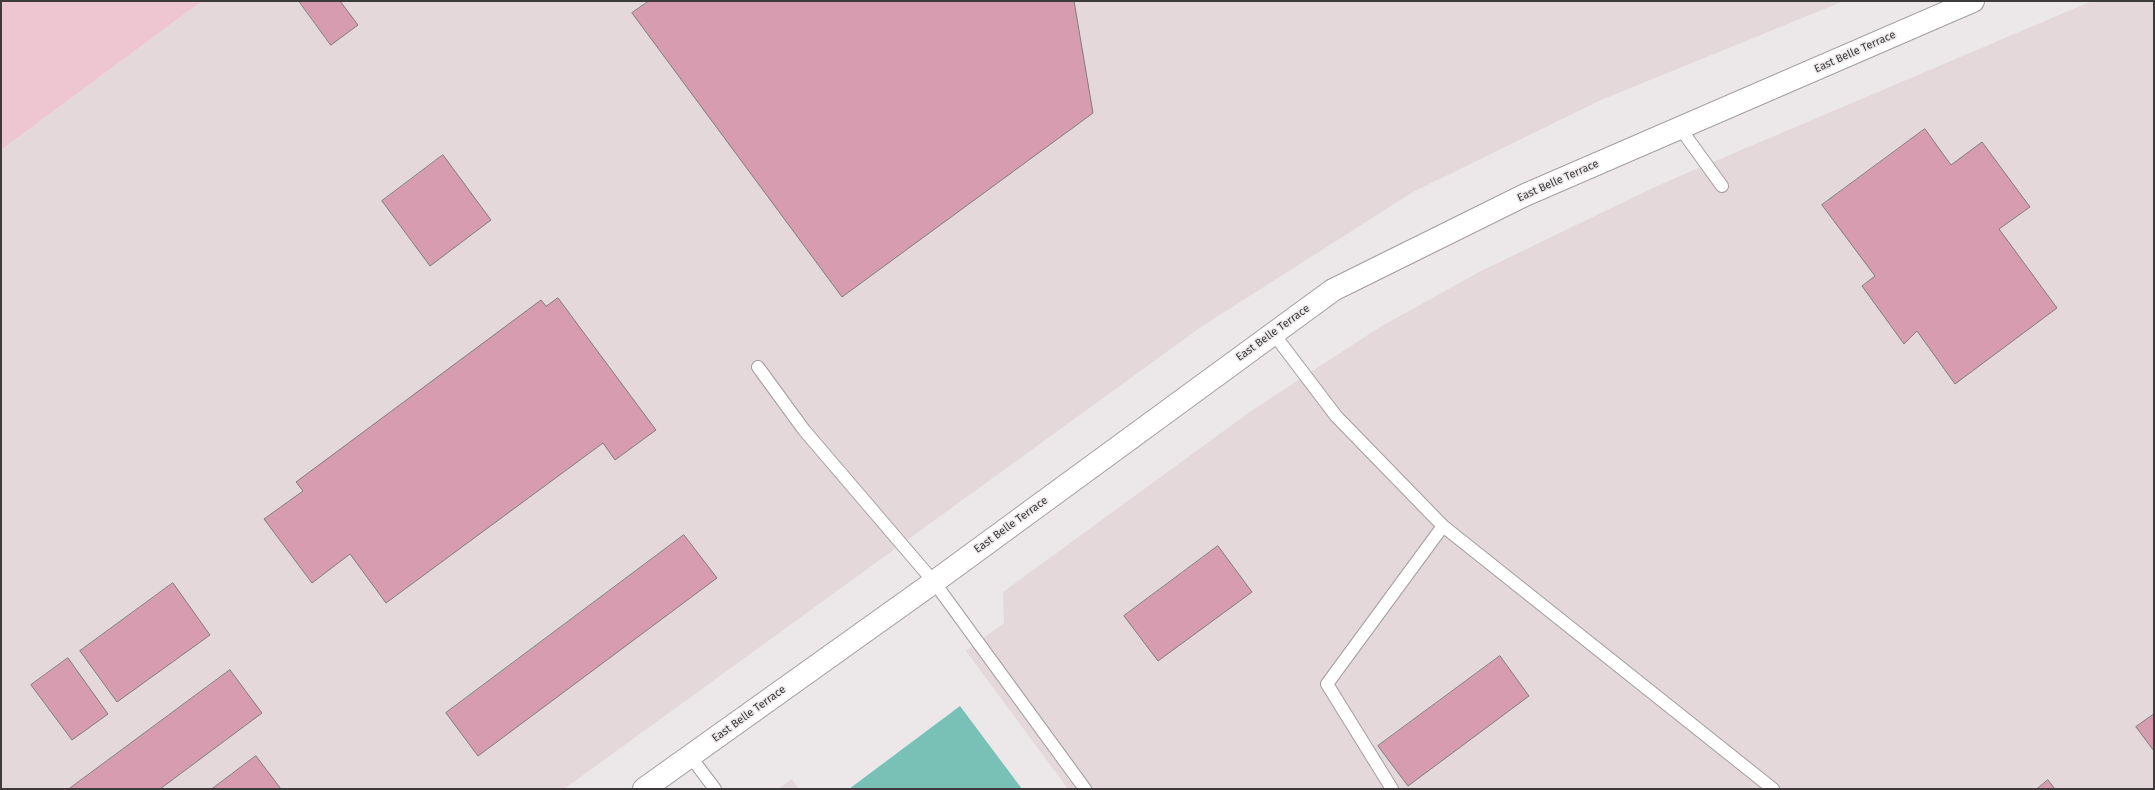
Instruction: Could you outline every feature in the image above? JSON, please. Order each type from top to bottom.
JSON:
[{"type":"street","name":"East Belle Terrace","points":[[644,789],[934,582],[1333,290],[1525,195],[1973,1]]},
{"type":"lane","points":[[1680,128],[1722,186]]},
{"type":"lane","points":[[1273,334],[1336,416],[1443,526],[1773,789]]},
{"type":"lane","points":[[758,367],[804,430],[934,582],[1085,789]]},
{"type":"lane","points":[[1392,789],[1327,684],[1443,526]]},
{"type":"lane","points":[[690,756],[714,789]]},
{"type":"shaded area","points":[[1,1],[202,1],[1,150]]},
{"type":"shaded area","points":[[202,1],[1844,1],[1601,100],[1413,192],[1201,327],[564,789],[1,789],[1,150]]},
{"type":"shaded area","points":[[2092,1],[2154,1],[2154,789],[1068,789],[966,651],[1004,623],[1003,592],[1251,411],[1380,327],[1481,271],[1659,185]]},
{"type":"shaded area","points":[[960,706],[1022,789],[849,789]]},
{"type":"shaded area","points":[[792,779],[799,789],[778,789]]},
{"type":"building","points":[[299,1],[340,1],[358,25],[331,45]]},
{"type":"building","points":[[649,1],[1074,1],[1093,113],[842,297],[632,13]]},
{"type":"building","points":[[1925,129],[1951,165],[1982,142],[2030,207],[1999,229],[2057,308],[1955,384],[1917,331],[1904,344],[1862,286],[1875,276],[1822,205]]},
{"type":"building","points":[[443,155],[491,220],[430,266],[382,201]]},
{"type":"building","points":[[558,298],[656,430],[615,460],[603,443],[386,603],[350,554],[312,583],[264,519],[303,491],[296,482],[541,300],[546,306]]},
{"type":"building","points":[[684,535],[717,578],[478,756],[446,713]]},
{"type":"building","points":[[1218,546],[1252,592],[1158,661],[1124,616]]},
{"type":"building","points":[[173,583],[210,635],[117,702],[80,651]]},
{"type":"building","points":[[1500,656],[1529,696],[1408,786],[1378,746]]},
{"type":"building","points":[[68,658],[108,714],[72,740],[31,685]]},
{"type":"building","points":[[230,670],[262,713],[160,789],[69,789]]},
{"type":"building","points":[[2154,714],[2154,751],[2136,727]]},
{"type":"building","points":[[256,756],[281,789],[212,789]]},
{"type":"building","points":[[2048,780],[2055,789],[2037,789]]}]
